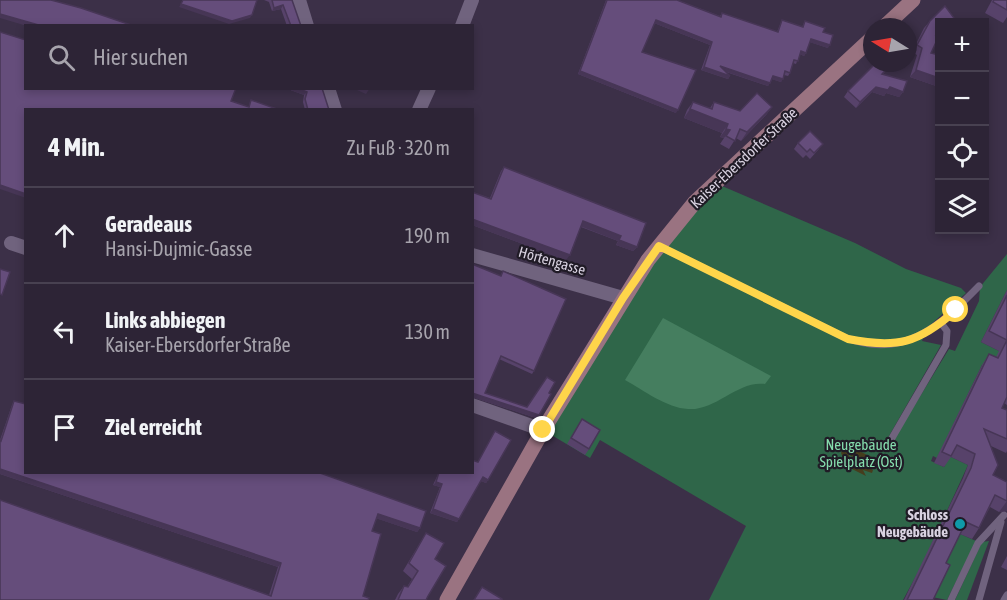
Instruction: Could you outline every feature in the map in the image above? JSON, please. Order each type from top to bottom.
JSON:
[{"type":"main road","points":[[894,18],[913,0]]},
{"type":"main road","name":"Kaiser-Ebersdorfer Straße","points":[[447,600],[543,430],[623,298],[659,246],[695,202],[863,46]]},
{"type":"street","points":[[299,0],[306,24]]},
{"type":"street","points":[[463,24],[472,0]]},
{"type":"street","points":[[329,90],[334,108]]},
{"type":"street","points":[[419,108],[428,90]]},
{"type":"street","points":[[11,243],[24,247]]},
{"type":"street","name":"Hörtengasse","points":[[474,256],[623,298]]},
{"type":"street","points":[[474,406],[543,430]]},
{"type":"lane","points":[[659,246],[848,339],[879,344],[905,343],[941,323],[979,286]]},
{"type":"lane","points":[[892,438],[946,345],[947,331],[941,323]]},
{"type":"lane","points":[[951,600],[978,543],[1003,517],[979,600]]},
{"type":"lane","points":[[1004,600],[1007,595]]},
{"type":"green space","name":"Neugebäude Spielplatz (Ost)","points":[[715,183],[855,243],[906,269],[961,288],[966,293],[928,327],[922,341],[941,345],[889,436],[894,439],[949,349],[955,351],[979,301],[980,287],[1007,254],[1007,290],[981,342],[1007,355],[982,365],[937,458],[933,456],[931,461],[944,467],[949,456],[968,465],[922,565],[903,600],[709,600],[746,526],[600,440],[590,458],[543,430],[623,298]]},
{"type":"green space","points":[[663,318],[771,376],[765,384],[746,386],[698,408],[680,408],[655,398],[625,380]]},
{"type":"green space","points":[[958,533],[976,541],[947,600],[932,597],[939,574]]},
{"type":"green space","points":[[989,541],[967,600],[955,600],[982,542]]},
{"type":"sand","points":[[844,444],[878,460],[876,464],[858,460],[848,454],[856,462],[873,470],[872,473],[863,470],[866,476],[836,461],[838,457],[846,464],[841,453]]},
{"type":"building","points":[[0,0],[51,0],[128,24],[35,24],[0,14]]},
{"type":"building","points":[[183,0],[257,0],[252,15],[232,21],[181,4]]},
{"type":"building","points":[[272,0],[292,0],[300,24],[290,24],[283,5],[274,8]]},
{"type":"building","points":[[607,0],[677,0],[721,17],[722,13],[778,32],[782,20],[803,27],[805,21],[825,28],[823,32],[833,35],[830,45],[811,39],[806,53],[801,51],[798,61],[794,60],[790,73],[785,71],[783,79],[773,76],[770,83],[720,66],[730,76],[704,67],[712,42],[656,20],[642,52],[696,70],[678,110],[580,71]]},
{"type":"building","points":[[994,0],[1007,0],[1007,10],[993,2]]},
{"type":"building","points":[[945,6],[954,18],[935,18],[935,44],[931,53],[935,54],[935,77],[917,70],[922,48],[917,45],[930,21]]},
{"type":"building","points":[[0,32],[24,39],[24,90],[235,90],[231,101],[249,107],[251,100],[274,108],[24,108],[24,193],[0,185]]},
{"type":"building","points":[[867,72],[884,72],[882,74],[907,81],[903,92],[890,87],[888,90],[876,87],[860,102],[848,91]]},
{"type":"building","points":[[302,90],[323,90],[328,108],[307,108],[305,99],[307,92]]},
{"type":"building","points":[[757,93],[772,107],[747,132],[740,129],[735,141],[726,136],[730,130],[726,129],[728,124],[690,109],[693,102],[712,109],[714,102],[740,111]]},
{"type":"building","points":[[810,131],[823,144],[814,153],[810,149],[807,152],[798,143]]},
{"type":"building","points":[[504,167],[646,223],[637,247],[619,240],[621,236],[583,221],[570,255],[474,220],[474,193],[491,199]]},
{"type":"building","points":[[474,265],[501,276],[503,271],[566,299],[534,371],[501,356],[485,393],[527,407],[547,377],[555,382],[539,415],[474,394]]},
{"type":"building","points":[[0,269],[10,272],[2,295],[0,294]]},
{"type":"building","points":[[1007,295],[1007,340],[989,331]]},
{"type":"building","points":[[1007,340],[1007,397],[1002,408],[1007,410],[1007,439],[984,429],[998,465],[993,475],[1007,482],[1007,501],[995,495],[979,528],[966,522],[946,563],[950,565],[933,600],[907,600],[971,468],[975,454],[957,445],[951,456],[942,452],[989,354],[998,358]]},
{"type":"building","points":[[14,401],[24,404],[24,474],[323,474],[426,511],[420,528],[378,514],[372,531],[381,534],[363,596],[369,598],[368,600],[0,600],[0,500],[271,596],[281,563],[0,469],[1,441]]},
{"type":"building","points":[[582,419],[600,430],[589,449],[571,438]]},
{"type":"building","points":[[495,431],[511,440],[488,480],[483,477],[459,519],[433,509],[442,484],[436,482],[438,474],[474,474],[474,461],[478,462]]},
{"type":"building","points":[[426,533],[444,543],[435,559],[446,566],[426,600],[398,600],[404,586],[408,587],[418,571],[409,563]]},
{"type":"building","points":[[482,587],[502,599],[502,600],[474,600]]},
{"type":"place","name":"Schloss Neugebäude","points":[[960,524]]},
{"type":"route","points":[[543,430],[638,274],[659,246],[848,339],[879,344],[905,343],[931,331],[956,310]]}]
